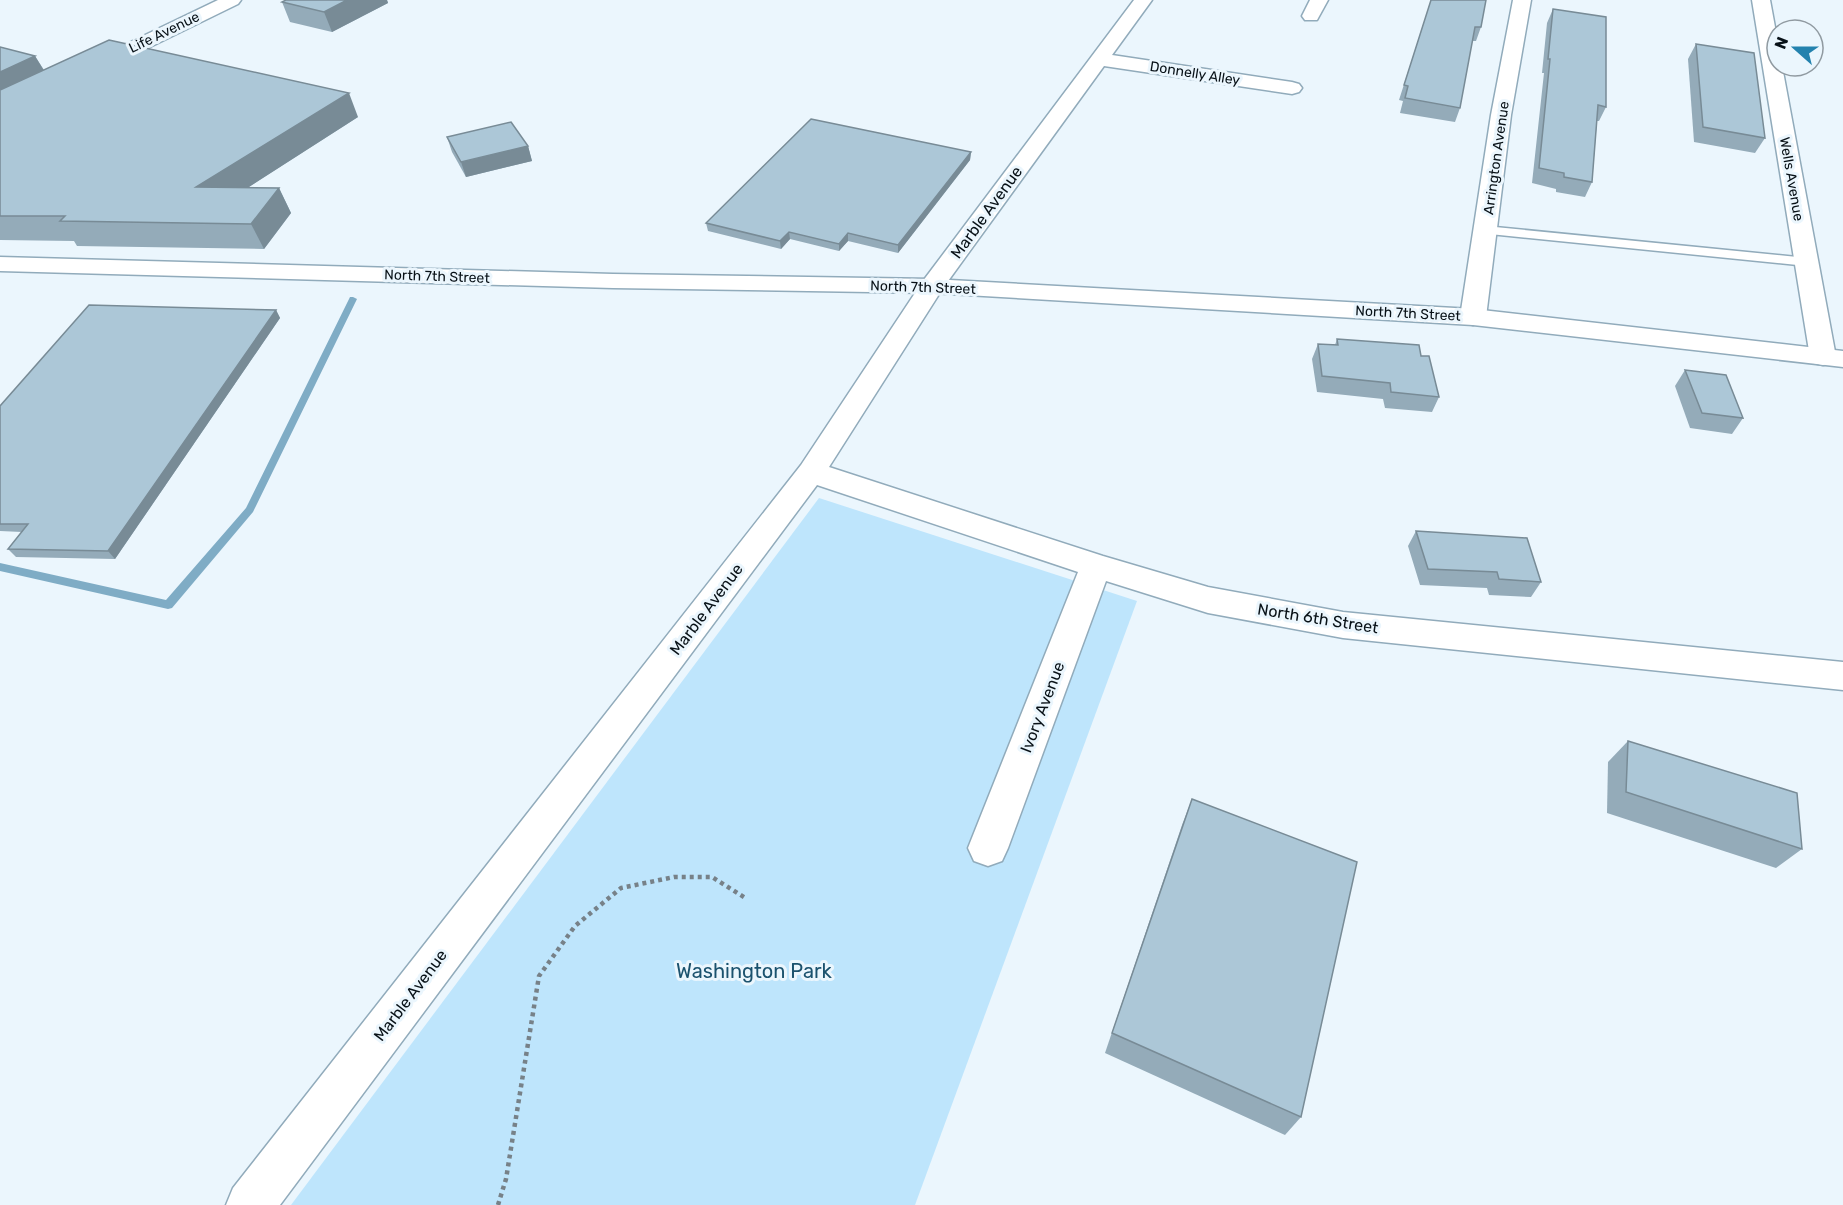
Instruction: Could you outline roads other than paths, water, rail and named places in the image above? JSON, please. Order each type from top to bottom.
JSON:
[{"type":"street","name":"Life Avenue","points":[[83,72],[232,0]]},
{"type":"street","name":"Marble Avenue","points":[[250,1205],[811,472],[932,286],[1143,0]]},
{"type":"street","name":"Arrington Avenue","points":[[1473,317],[1501,116],[1522,0]]},
{"type":"street","name":"Wells Avenue","points":[[1761,0],[1807,262],[1833,358]]},
{"type":"street","name":"Donnelly Alley","points":[[1098,59],[1292,88]]},
{"type":"street","name":"North 7th Street","points":[[0,264],[613,281],[932,286],[1473,317],[1833,358]]},
{"type":"street","name":"North 6th Street","points":[[811,472],[1095,566],[1208,600],[1343,625],[1843,676]]},
{"type":"street","name":"Ivory Avenue","points":[[988,848],[1095,566]]},
{"type":"lane","points":[[1485,230],[1807,262]]},
{"type":"waterway","points":[[0,567],[168,605],[250,510],[353,299]]},
{"type":"park label","name":"Washington Park","points":[[754,971]]}]
